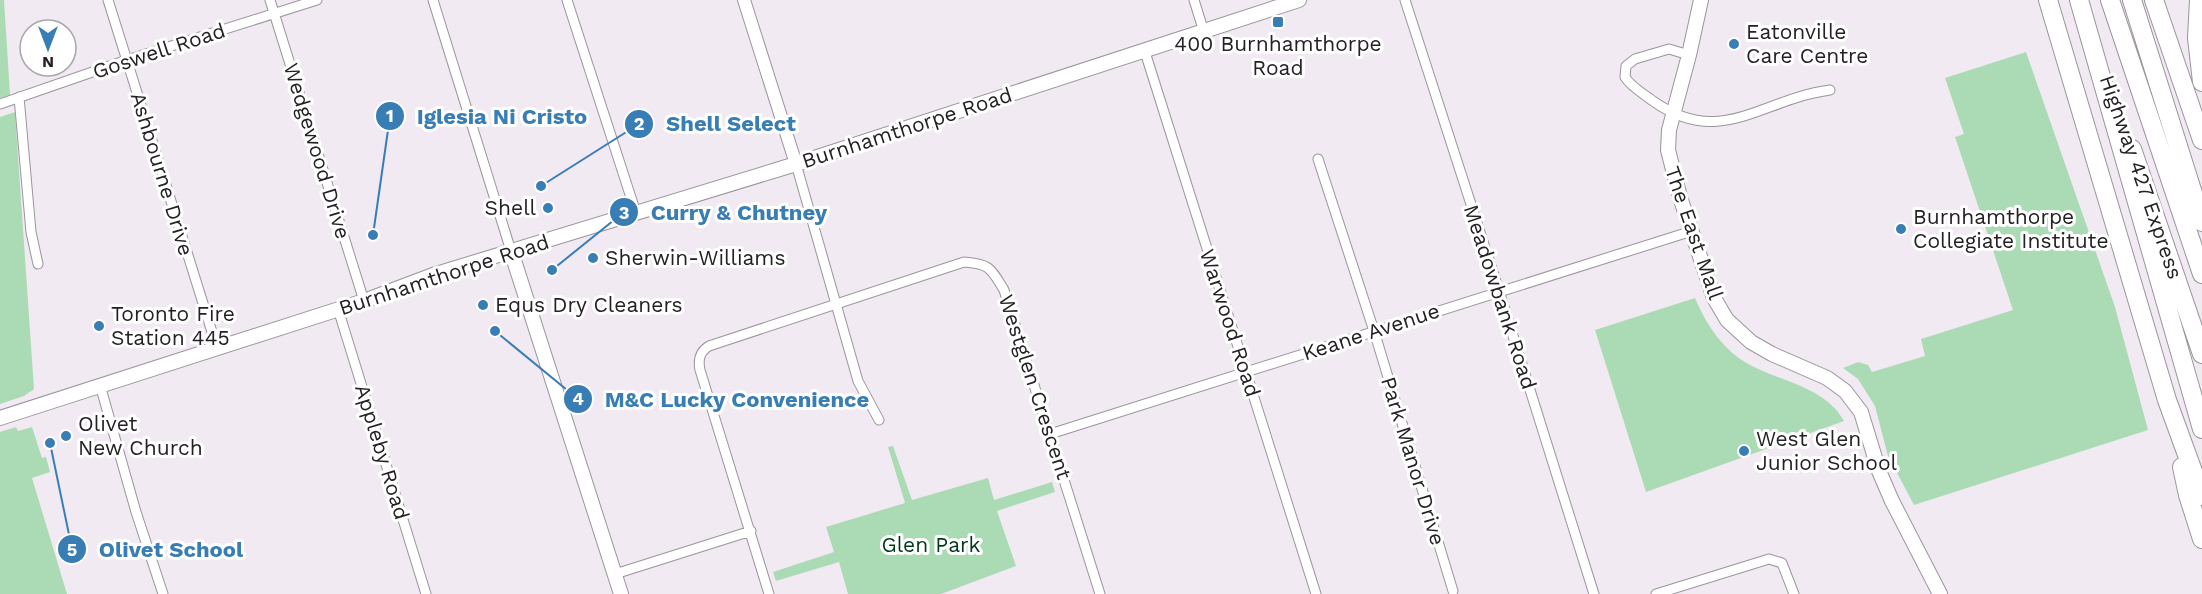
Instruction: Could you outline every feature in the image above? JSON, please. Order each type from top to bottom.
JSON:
[{"type":"highway","points":[[2038,0],[2097,169]]},
{"type":"highway","points":[[2048,0],[2167,400],[2202,496]]},
{"type":"highway","points":[[2079,0],[2202,429]]},
{"type":"highway","name":"Highway 427 Express","points":[[2079,0],[2202,354]]},
{"type":"highway","name":"Highway 427 Express","points":[[2110,0],[2202,274]]},
{"type":"highway","points":[[2132,0],[2202,222]]},
{"type":"highway","points":[[2154,0],[2202,140]]},
{"type":"highway","points":[[2199,0],[2196,38],[2202,82]]},
{"type":"highway","points":[[2167,400],[2188,495],[2202,539]]},
{"type":"main road","name":"Burnhamthorpe Road","points":[[0,418],[364,301],[433,275],[796,164],[1299,0]]},
{"type":"main road","name":"The East Mall","points":[[1701,0],[1669,130],[1668,150],[1680,197],[1714,298],[1727,320],[1758,346],[1827,378],[1845,391],[1861,412],[1879,471],[1892,501],[1940,594]]},
{"type":"main road","points":[[512,251],[621,594]]},
{"type":"street","name":"Ashbourne Drive","points":[[108,0],[217,348]]},
{"type":"street","name":"Wedgewood Drive","points":[[270,0],[364,301]]},
{"type":"street","name":"Goswell Road","points":[[0,104],[127,60],[318,0]]},
{"type":"street","points":[[433,0],[512,251]]},
{"type":"street","points":[[567,0],[636,213]]},
{"type":"street","points":[[744,0],[796,164],[858,381],[879,420]]},
{"type":"street","points":[[1194,0],[1204,32]]},
{"type":"street","name":"Meadowbank Road","points":[[1405,0],[1594,594]]},
{"type":"street","points":[[1689,55],[1665,50],[1631,61],[1624,70],[1625,77],[1630,84],[1673,114],[1705,123],[1720,122],[1815,92],[1830,90]]},
{"type":"street","name":"Warwood Road","points":[[1145,52],[1316,594]]},
{"type":"street","points":[[19,97],[31,232],[38,264]]},
{"type":"street","name":"Park Manor Drive","points":[[1318,159],[1374,331],[1453,591]]},
{"type":"street","name":"Keane Avenue","points":[[1050,434],[1692,231]]},
{"type":"street","name":"Westglen Crescent","points":[[751,531],[699,367],[700,356],[709,346],[837,303],[964,262],[982,263],[993,272],[1004,290],[1100,594]]},
{"type":"street","name":"Appleby Road","points":[[338,309],[426,594]]},
{"type":"street","points":[[100,386],[136,512],[163,594]]},
{"type":"street","points":[[615,574],[751,531],[769,594]]},
{"type":"street","points":[[1656,594],[1764,559],[1773,559],[1782,563],[1794,594]]},
{"type":"green space","points":[[0,0],[4,0],[10,95],[0,98]]},
{"type":"green space","points":[[2026,52],[2115,307],[2148,430],[1914,505],[1888,456],[1875,406],[1858,379],[1843,368],[1858,362],[1868,365],[1872,372],[1925,356],[1921,339],[2013,310],[1955,137],[1964,134],[1945,78]]},
{"type":"green space","points":[[15,112],[34,389],[24,396],[0,404],[0,117]]},
{"type":"green space","points":[[1695,298],[1711,328],[1724,345],[1740,359],[1826,400],[1844,421],[1646,492],[1595,330]]},
{"type":"green space","points":[[16,427],[18,431],[32,427],[42,458],[46,457],[50,472],[32,478],[67,594],[0,594],[0,432]]},
{"type":"green space","name":"Glen Park","points":[[893,446],[912,500],[988,478],[994,500],[1052,482],[1055,492],[997,511],[1016,566],[941,594],[848,594],[839,562],[776,581],[773,572],[834,552],[826,527],[905,503],[888,447]]},
{"type":"place","name":"400 Burnhamthorpe Road","points":[[1278,22]]},
{"type":"place","name":"Eatonville Care Centre","points":[[1734,44]]},
{"type":"place","name":"Shell Select","points":[[541,186]]},
{"type":"place","name":"Shell","points":[[548,208]]},
{"type":"place","name":"Burnhamthorpe Collegiate Institute","points":[[1901,229]]},
{"type":"place","name":"Iglesia Ni Cristo","points":[[373,235]]},
{"type":"place","name":"Sherwin-Williams","points":[[593,258]]},
{"type":"place","name":"Curry & Chutney","points":[[552,270]]},
{"type":"place","name":"Equs Dry Cleaners","points":[[483,305]]},
{"type":"place","name":"Toronto Fire Station 445","points":[[99,326]]},
{"type":"place","name":"M&C Lucky Convenience","points":[[495,331]]},
{"type":"place","name":"Olivet New Church","points":[[66,436]]},
{"type":"place","name":"Olivet School","points":[[50,443]]},
{"type":"place","name":"West Glen Junior School","points":[[1744,451]]}]
